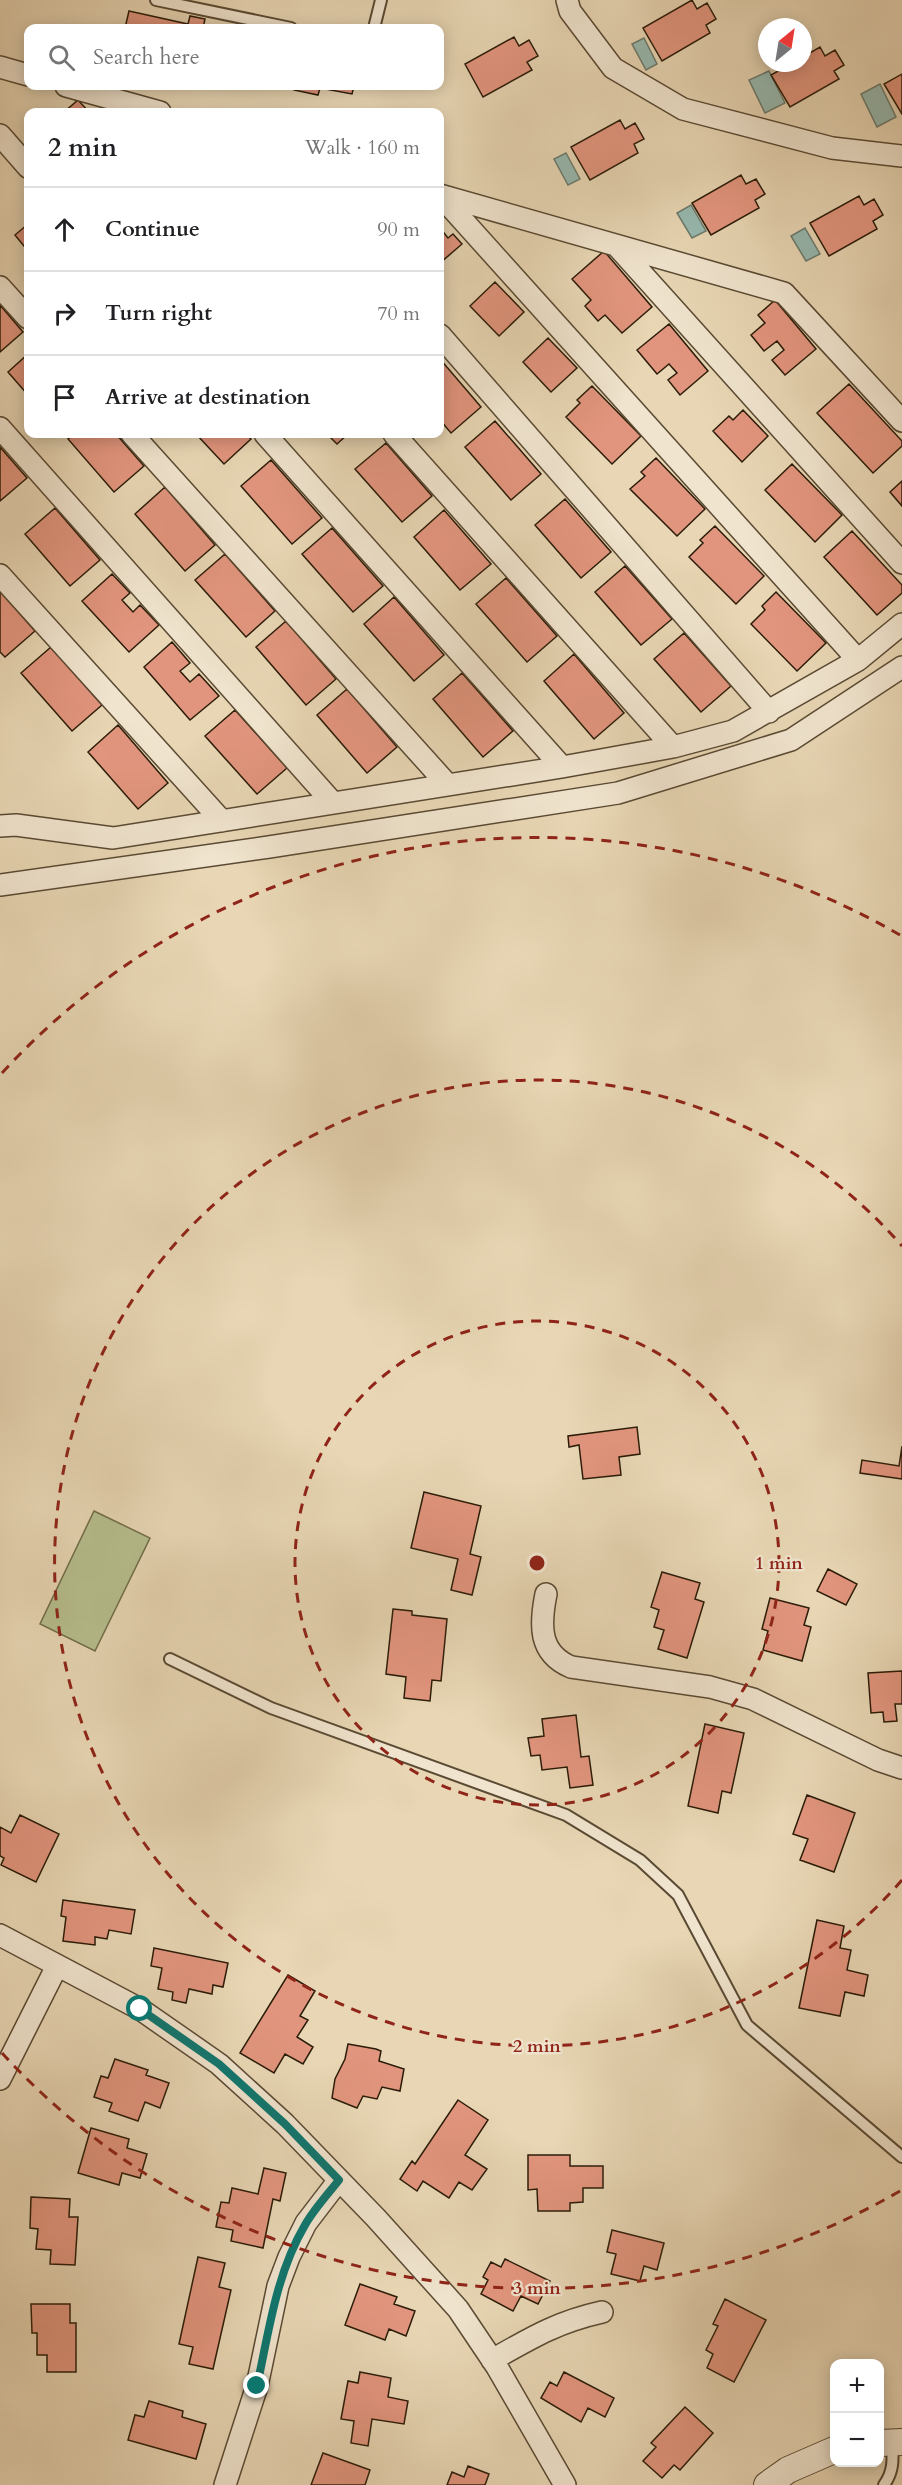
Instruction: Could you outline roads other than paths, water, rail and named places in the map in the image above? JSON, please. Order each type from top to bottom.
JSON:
[{"type":"street","points":[[567,0],[570,11],[613,68],[682,109],[832,148],[902,156]]},
{"type":"street","points":[[0,67],[24,74]]},
{"type":"street","points":[[82,90],[146,108]]},
{"type":"street","points":[[102,95],[113,108]]},
{"type":"street","points":[[0,135],[24,162]]},
{"type":"street","points":[[444,196],[784,293],[902,421]]},
{"type":"street","points":[[444,199],[858,660]]},
{"type":"street","points":[[616,246],[902,563]]},
{"type":"street","points":[[0,287],[24,314]]},
{"type":"street","points":[[444,340],[769,712]]},
{"type":"street","points":[[0,428],[333,803]]},
{"type":"street","points":[[136,438],[447,784]]},
{"type":"street","points":[[270,438],[562,767]]},
{"type":"street","points":[[398,438],[673,747]]},
{"type":"street","points":[[0,575],[222,820]]},
{"type":"street","points":[[0,826],[16,825],[113,838],[562,767],[673,747],[733,731],[769,712],[858,660],[902,624]]},
{"type":"street","points":[[0,885],[269,847],[618,793],[791,740],[902,667]]},
{"type":"street","points":[[546,1594],[542,1615],[544,1638],[549,1652],[559,1662],[571,1667],[710,1687],[753,1699],[878,1760],[902,1768]]},
{"type":"street","points":[[0,1935],[140,2009],[219,2064],[285,2124],[458,2309],[492,2360],[565,2485]]},
{"type":"street","points":[[0,2079],[57,1966]]},
{"type":"street","points":[[225,2485],[257,2386],[282,2277],[306,2223],[339,2180]]},
{"type":"street","points":[[492,2360],[541,2332],[570,2319],[602,2312]]},
{"type":"street","points":[[767,2485],[788,2470],[830,2452]]},
{"type":"lane","points":[[156,0],[272,24]]},
{"type":"lane","points":[[375,24],[381,0]]},
{"type":"lane","points":[[170,1659],[271,1708],[566,1815],[640,1860],[678,1895],[747,2025],[902,2157]]},
{"type":"lane","points":[[884,2485],[890,2477],[893,2464],[891,2442]]},
{"type":"water","points":[[644,38],[657,64],[646,70],[632,44]]},
{"type":"water","points":[[770,72],[785,103],[765,113],[749,80]]},
{"type":"water","points":[[880,84],[896,117],[877,127],[861,94]]},
{"type":"water","points":[[566,153],[580,179],[568,185],[554,159]]},
{"type":"water","points":[[691,205],[706,231],[692,238],[677,213]]},
{"type":"water","points":[[805,228],[820,254],[806,261],[791,236]]}]
